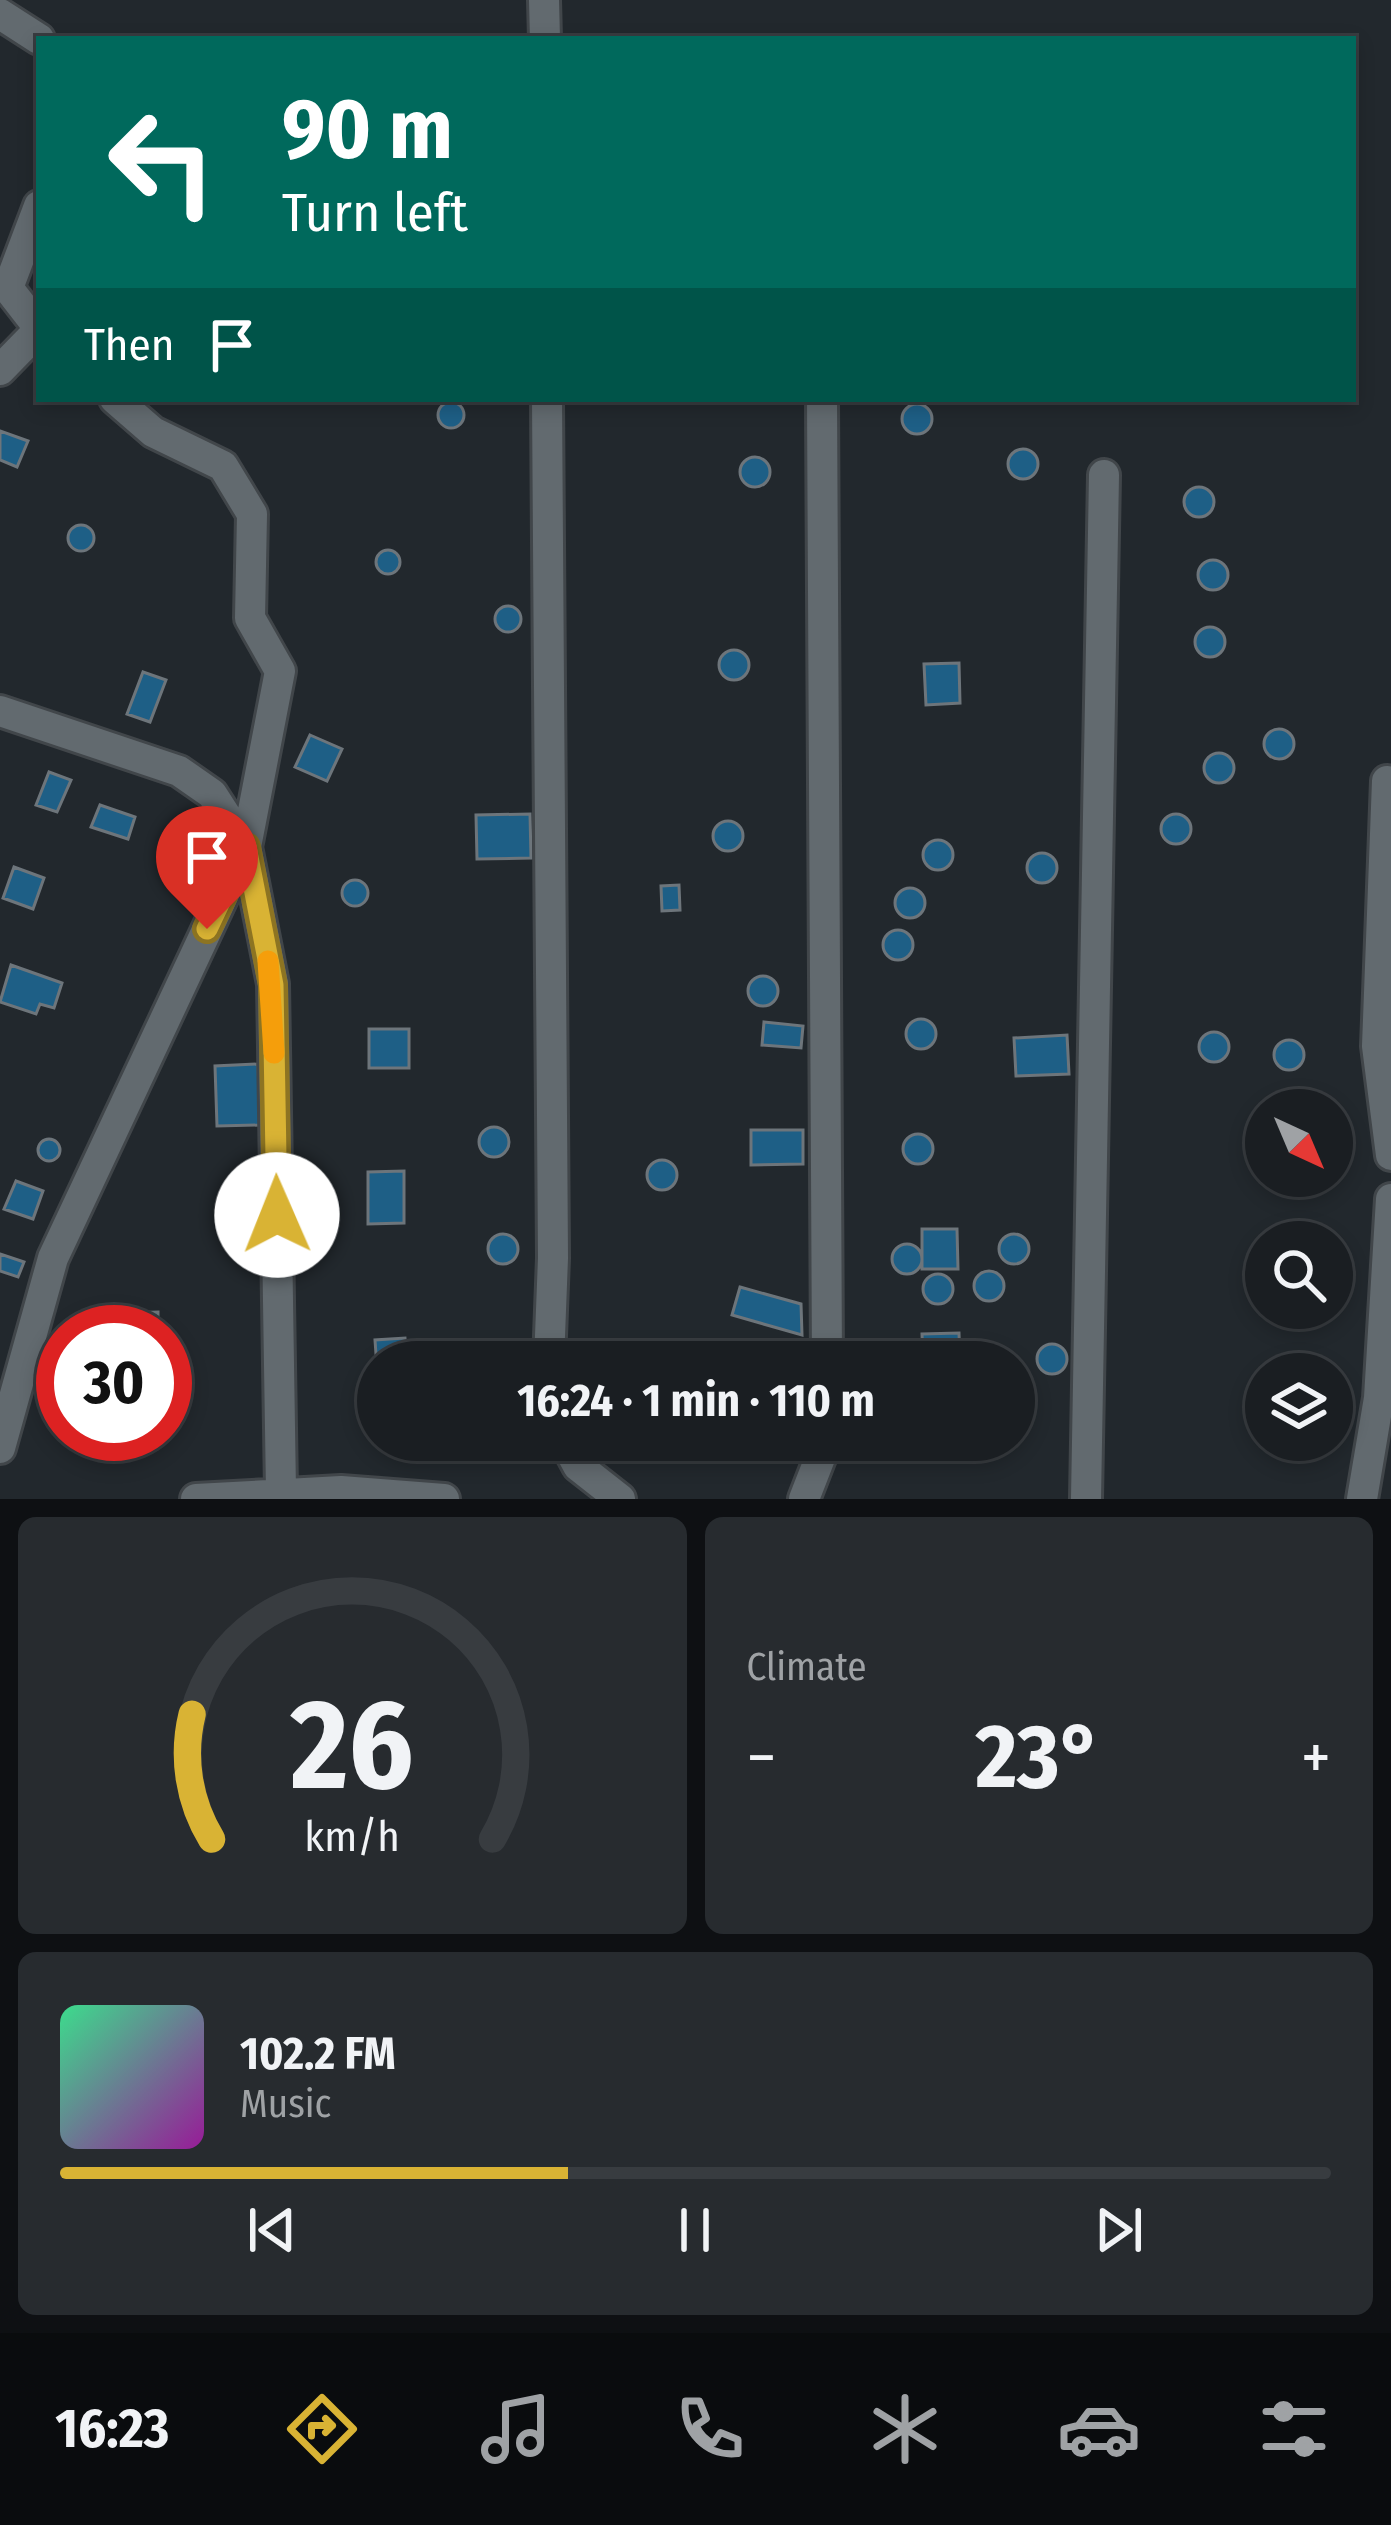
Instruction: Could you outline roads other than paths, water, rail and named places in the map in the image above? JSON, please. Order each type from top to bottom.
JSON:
[{"type":"street","points":[[544,0],[545,36]]},
{"type":"street","points":[[0,14],[36,37]]},
{"type":"street","points":[[36,214],[8,288],[36,325]]},
{"type":"street","points":[[0,370],[36,332]]},
{"type":"street","points":[[0,1448],[53,1258],[246,847],[280,671],[250,618],[252,514],[223,466],[153,432],[118,402]]},
{"type":"street","points":[[547,402],[550,1341]]},
{"type":"street","points":[[822,402],[827,1341]]},
{"type":"street","points":[[1086,1499],[1104,475]]},
{"type":"street","points":[[0,711],[179,771],[212,794],[246,847],[273,985],[281,1491]]},
{"type":"street","points":[[1387,781],[1377,1046],[1391,1154]]},
{"type":"street","points":[[1362,1499],[1379,1398],[1391,1199]]},
{"type":"street","points":[[575,1461],[620,1499]]},
{"type":"street","points":[[804,1499],[818,1461]]},
{"type":"street","points":[[196,1499],[281,1491],[443,1499]]}]
